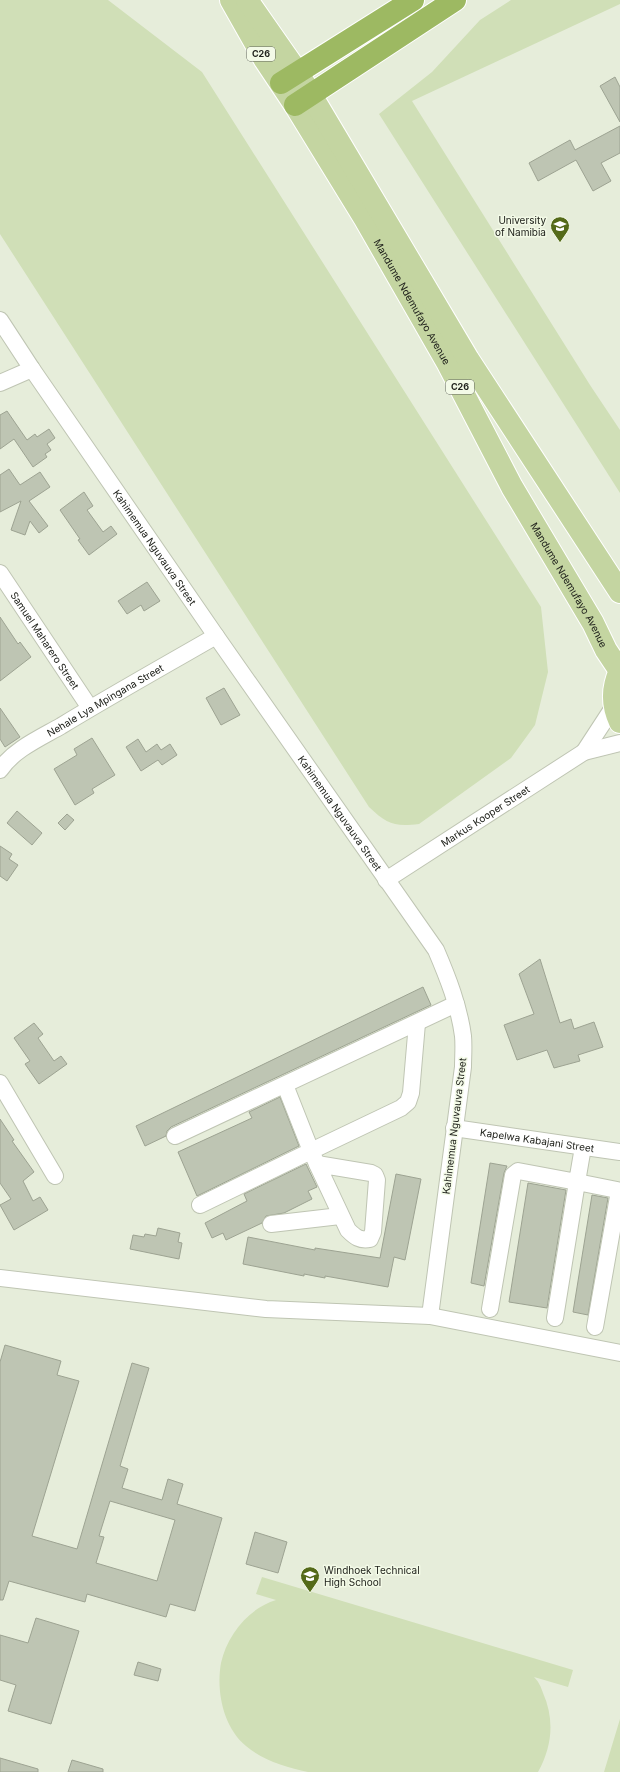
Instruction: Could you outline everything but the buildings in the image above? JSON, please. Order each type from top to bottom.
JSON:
[{"type":"highway","points":[[289,78],[412,0]]},
{"type":"highway","points":[[303,100],[455,0]]},
{"type":"main road","name":"Mandume Ndemufayo Avenue","points":[[231,0],[265,60],[289,78]]},
{"type":"main road","name":"Mandume Ndemufayo Avenue","points":[[247,0],[289,78],[468,359],[620,592]]},
{"type":"main road","name":"Mandume Ndemufayo Avenue","points":[[303,100],[365,219],[447,362],[512,487],[593,623],[606,650],[620,671]]},
{"type":"main road","points":[[616,708],[615,683],[620,671]]},
{"type":"street","name":"Kahimemua Nguvauva Street","points":[[0,320],[32,369],[216,636],[436,950],[448,978],[456,1004],[463,1038],[463,1067],[430,1316]]},
{"type":"street","points":[[0,383],[32,369]]},
{"type":"street","name":"Samuel Maharero Street","points":[[0,573],[90,708]]},
{"type":"street","name":"Nehale Lya Mpingana Street","points":[[0,770],[12,757],[24,748],[90,708],[216,636]]},
{"type":"street","points":[[584,752],[616,708]]},
{"type":"street","points":[[584,752],[620,743]]},
{"type":"street","name":"Markus Kooper Street","points":[[386,880],[584,752]]},
{"type":"street","points":[[175,1136],[456,1004]]},
{"type":"street","points":[[200,1205],[314,1158],[401,1108],[408,1102],[411,1093],[417,1023]]},
{"type":"street","points":[[0,1083],[55,1176]]},
{"type":"street","points":[[285,1085],[314,1158],[340,1216],[348,1230],[355,1237],[363,1240],[370,1238],[373,1232],[377,1180],[375,1175],[314,1158]]},
{"type":"street","name":"Kapelwa Kabajani Street","points":[[454,1128],[620,1152]]},
{"type":"street","points":[[555,1318],[583,1147]]},
{"type":"street","points":[[490,1309],[513,1175],[518,1171],[619,1191],[595,1327]]},
{"type":"street","points":[[270,1224],[340,1216]]},
{"type":"street","points":[[0,1278],[266,1309],[430,1316],[620,1353]]},
{"type":"green space","points":[[0,0],[108,0],[202,72],[541,607],[548,672],[535,725],[511,758],[419,824],[403,825],[391,823],[386,821],[369,807],[0,234]]},
{"type":"green space","points":[[511,0],[620,0],[620,4],[412,101],[590,385],[620,430],[620,493],[379,114],[432,72],[480,20]]},
{"type":"green space","points":[[262,1577],[573,1670],[568,1687],[534,1677],[540,1685],[547,1703],[550,1723],[549,1743],[543,1763],[538,1772],[308,1772],[275,1763],[252,1751],[238,1738],[227,1719],[221,1697],[220,1674],[224,1653],[228,1642],[234,1633],[248,1616],[257,1609],[276,1600],[256,1594]]},
{"type":"green space","points":[[620,1719],[620,1772],[604,1772]]},
{"type":"place","name":"University of Namibia","points":[[560,243]]},
{"type":"place","name":"Windhoek Technical High School","points":[[310,1593]]}]
